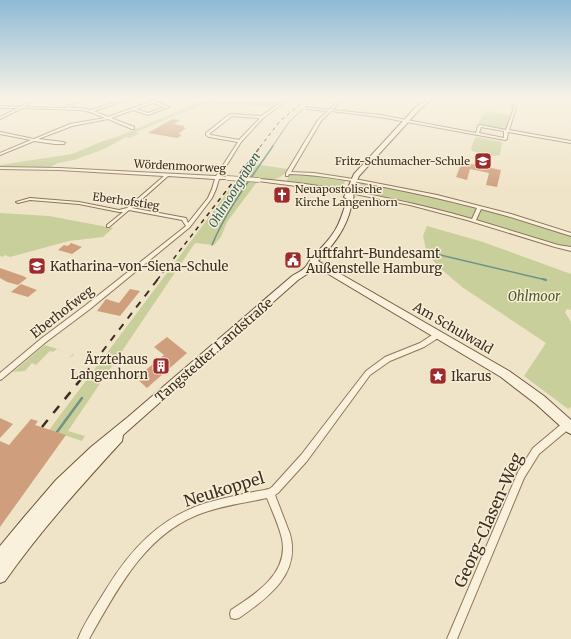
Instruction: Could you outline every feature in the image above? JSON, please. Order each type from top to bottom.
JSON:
[{"type":"street","points":[[0,154],[61,129]]},
{"type":"street","points":[[214,129],[207,134],[210,136],[240,141]]},
{"type":"street","name":"Eberhofweg","points":[[0,377],[50,335],[85,309],[188,226],[198,216],[210,198],[217,178],[240,141],[251,129]]},
{"type":"street","points":[[283,182],[315,129]]},
{"type":"street","name":"Tangstedter Landstraße","points":[[0,558],[38,510],[75,468],[113,435],[132,421],[295,278],[308,269],[339,232],[345,220],[351,195],[350,192],[354,180],[358,178],[361,171],[399,129]]},
{"type":"street","points":[[449,129],[505,139],[507,131]]},
{"type":"street","points":[[477,134],[479,129]]},
{"type":"street","points":[[495,129],[571,142]]},
{"type":"street","points":[[0,133],[46,142],[63,143]]},
{"type":"street","name":"Wördenmoorweg","points":[[0,168],[167,174],[283,182],[404,202],[474,220],[571,249]]},
{"type":"street","points":[[288,173],[314,174],[430,194],[480,207],[571,235]]},
{"type":"street","points":[[108,226],[167,174]]},
{"type":"street","name":"Eberhofstieg","points":[[18,202],[30,199],[79,203],[119,211],[129,209],[184,220],[198,216]]},
{"type":"street","points":[[474,220],[480,207]]},
{"type":"street","points":[[184,220],[188,226]]},
{"type":"street","name":"Am Schulwald","points":[[313,262],[505,374],[530,392],[569,426]]},
{"type":"street","name":"Neukoppel","points":[[83,639],[118,580],[134,557],[151,538],[170,524],[188,514],[209,507],[270,493],[275,490],[304,458],[368,373],[381,362],[392,356],[431,342],[438,334]]},
{"type":"street","name":"Tangstedter Landstraße","points":[[0,576],[22,545],[132,421]]},
{"type":"street","name":"Georg-Clasen-Weg","points":[[452,639],[524,470],[536,451],[569,426]]},
{"type":"street","points":[[235,614],[253,603],[273,585],[288,562],[287,542],[270,493]]},
{"type":"green space","points":[[136,129],[144,129],[136,132],[139,134],[129,138],[126,137],[104,149],[74,160],[58,163],[50,167],[0,167],[0,165],[72,154],[103,141]]},
{"type":"green space","points":[[477,137],[502,142],[500,155],[493,156],[472,151],[471,149],[475,138]]},
{"type":"green space","points":[[254,164],[288,169],[285,174],[275,179],[263,180],[245,178]]},
{"type":"green space","points":[[298,174],[346,179],[342,190],[287,181],[289,175]]},
{"type":"green space","points":[[239,177],[257,182],[227,222],[221,237],[214,245],[195,243],[68,431],[85,436],[82,441],[49,430]]},
{"type":"green space","points":[[361,182],[441,198],[571,236],[571,247],[557,245],[441,210],[358,192]]},
{"type":"green space","points":[[0,213],[49,216],[113,228],[103,237],[69,241],[10,257],[5,255],[3,257],[0,256]]},
{"type":"green space","name":"Ohlmoor","points":[[427,226],[483,242],[571,274],[571,310],[567,309],[565,312],[571,322],[571,407],[568,409],[524,376],[546,343],[462,287],[441,269],[427,254],[423,236]]},
{"type":"green space","points":[[45,345],[73,354],[57,349],[53,352],[50,351],[36,365],[32,363],[25,371],[13,372]]},
{"type":"building","points":[[155,129],[185,129],[178,134],[182,135],[177,138],[148,133]]},
{"type":"building","name":"Fritz-Schumacher-Schule","points":[[462,162],[501,170],[497,187],[486,185],[489,173],[470,169],[467,180],[456,177]]},
{"type":"building","name":"Neuapostolische Kirche Langenhorn","points":[[288,188],[291,191],[285,201],[276,192],[278,189]]},
{"type":"building","points":[[71,243],[82,247],[72,254],[58,250],[64,245],[68,246]]},
{"type":"building","points":[[0,268],[27,278],[18,285],[7,282],[0,278]]},
{"type":"building","points":[[21,284],[37,290],[28,297],[11,292]]},
{"type":"building","points":[[130,289],[140,291],[120,316],[97,311],[106,299],[119,303]]},
{"type":"building","name":"Ärztehaus Langenhorn","points":[[167,337],[187,353],[147,388],[136,378],[164,355],[154,347]]},
{"type":"building","points":[[0,418],[13,424],[0,438]]},
{"type":"building","points":[[31,419],[38,421],[35,425],[66,435],[0,527],[0,441],[9,445]]},
{"type":"waterway","name":"Ohlmoorgraben","points":[[272,147],[284,129]]},
{"type":"waterway","name":"Ohlmoorgraben","points":[[212,245],[232,206],[273,146]]},
{"type":"waterway","name":"Ohlmoorgraben","points":[[432,258],[436,254],[546,280],[543,279]]},
{"type":"waterway","name":"Ohlmoorgraben","points":[[57,432],[82,398]]},
{"type":"railway","points":[[260,147],[274,129]]},
{"type":"railway","points":[[157,280],[261,146]]},
{"type":"railway","points":[[85,374],[158,279]]},
{"type":"railway","points":[[42,427],[86,373]]},
{"type":"place","name":"Fritz-Schumacher-Schule","points":[[483,161]]},
{"type":"place","name":"Neuapostolische Kirche Langenhorn","points":[[282,195]]},
{"type":"place","name":"Luftfahrt-Bundesamt Außenstelle Hamburg","points":[[293,260]]},
{"type":"place","name":"Katharina-von-Siena-Schule","points":[[37,266]]},
{"type":"place","name":"Ärztehaus Langenhorn","points":[[161,366]]},
{"type":"place","name":"Ikarus","points":[[438,376]]}]
